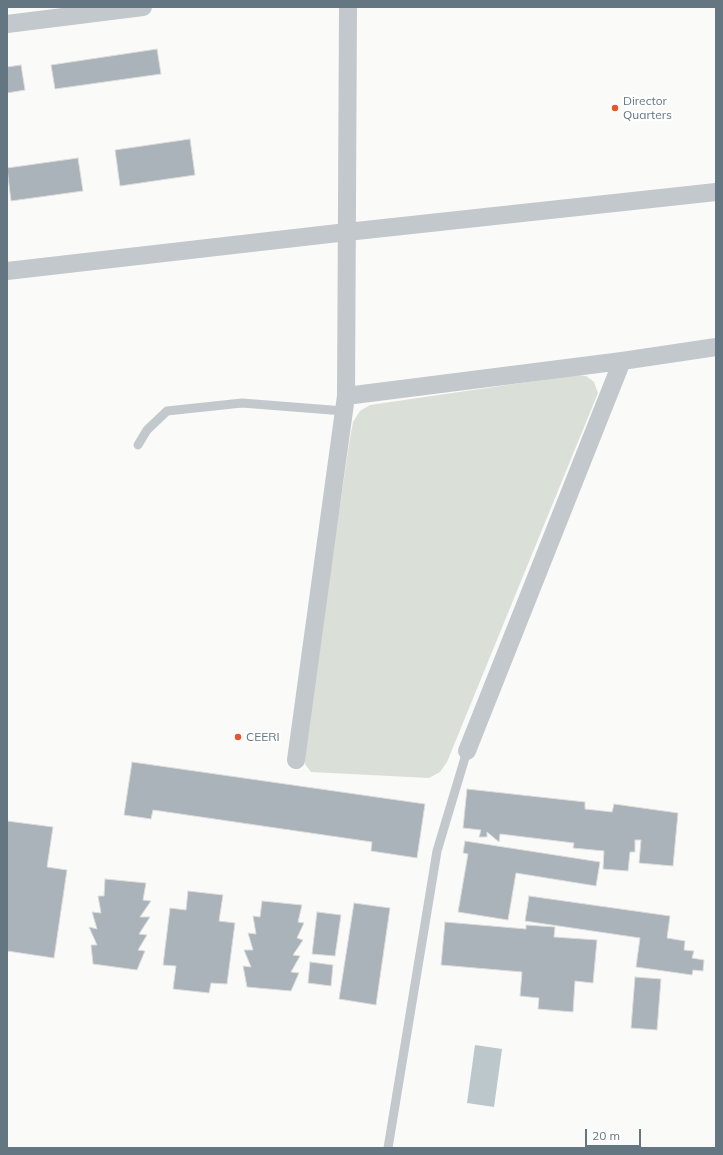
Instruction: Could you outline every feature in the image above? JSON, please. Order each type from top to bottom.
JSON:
[{"type":"street","points":[[7,24],[143,7]]},
{"type":"street","points":[[296,760],[345,404],[348,7]]},
{"type":"street","points":[[7,271],[716,192]]},
{"type":"street","points":[[345,404],[716,347]]},
{"type":"street","points":[[467,751],[622,362]]},
{"type":"lane","points":[[138,445],[147,430],[167,411],[242,403],[345,404]]},
{"type":"lane","points":[[388,1148],[436,851],[467,751]]},
{"type":"shaded area","points":[[576,375],[586,376],[594,382],[598,393],[447,762],[440,772],[429,778],[311,772],[305,764],[303,755],[350,438],[353,422],[360,411],[370,405]]},
{"type":"shaded area","points":[[475,1045],[502,1049],[494,1107],[467,1103]]},
{"type":"building","points":[[157,49],[161,74],[55,89],[51,65]]},
{"type":"building","points":[[21,65],[25,90],[7,93],[7,67]]},
{"type":"building","points":[[190,139],[195,175],[120,186],[115,150]]},
{"type":"building","points":[[78,158],[83,191],[11,201],[7,168]]},
{"type":"building","points":[[132,762],[425,804],[417,858],[371,851],[372,842],[153,810],[151,819],[124,815]]},
{"type":"building","points":[[467,789],[585,802],[585,809],[612,812],[614,804],[678,813],[673,866],[639,863],[641,840],[635,840],[635,852],[630,852],[628,871],[603,869],[604,851],[573,848],[574,843],[500,834],[499,842],[487,832],[487,837],[479,837],[481,830],[463,828]]},
{"type":"building","points":[[7,821],[53,827],[47,867],[67,870],[54,958],[7,951]]},
{"type":"building","points":[[465,841],[600,862],[596,886],[516,873],[508,920],[458,912],[468,854],[463,853]]},
{"type":"building","points":[[105,879],[146,883],[143,900],[151,901],[140,917],[150,917],[139,934],[147,935],[138,950],[145,951],[137,970],[93,964],[91,945],[97,945],[89,927],[97,929],[92,912],[101,913],[98,896],[104,896]]},
{"type":"building","points":[[188,891],[223,895],[219,921],[235,923],[227,984],[211,983],[209,993],[173,989],[176,966],[163,965],[170,908],[186,910]]},
{"type":"building","points":[[529,896],[670,916],[667,938],[685,941],[684,950],[694,951],[692,958],[704,960],[703,971],[693,970],[692,975],[636,967],[640,938],[525,921]]},
{"type":"building","points":[[262,901],[302,905],[298,922],[304,923],[297,938],[303,940],[293,955],[300,956],[291,972],[299,973],[291,991],[247,987],[243,966],[251,967],[244,950],[253,950],[248,933],[256,934],[253,916],[260,917]]},
{"type":"building","points":[[354,903],[390,908],[376,1005],[339,999]]},
{"type":"building","points":[[317,912],[341,915],[335,956],[312,954]]},
{"type":"building","points":[[445,922],[526,929],[526,925],[555,927],[554,937],[597,940],[593,983],[575,981],[573,1012],[538,1009],[539,998],[520,996],[522,972],[441,965]]},
{"type":"building","points":[[310,962],[333,965],[331,986],[308,983]]},
{"type":"building","points":[[635,977],[661,979],[657,1030],[631,1028]]},
{"type":"place","name":"Director Quarters","points":[[615,108]]},
{"type":"place","name":"CEERI","points":[[238,737]]}]
